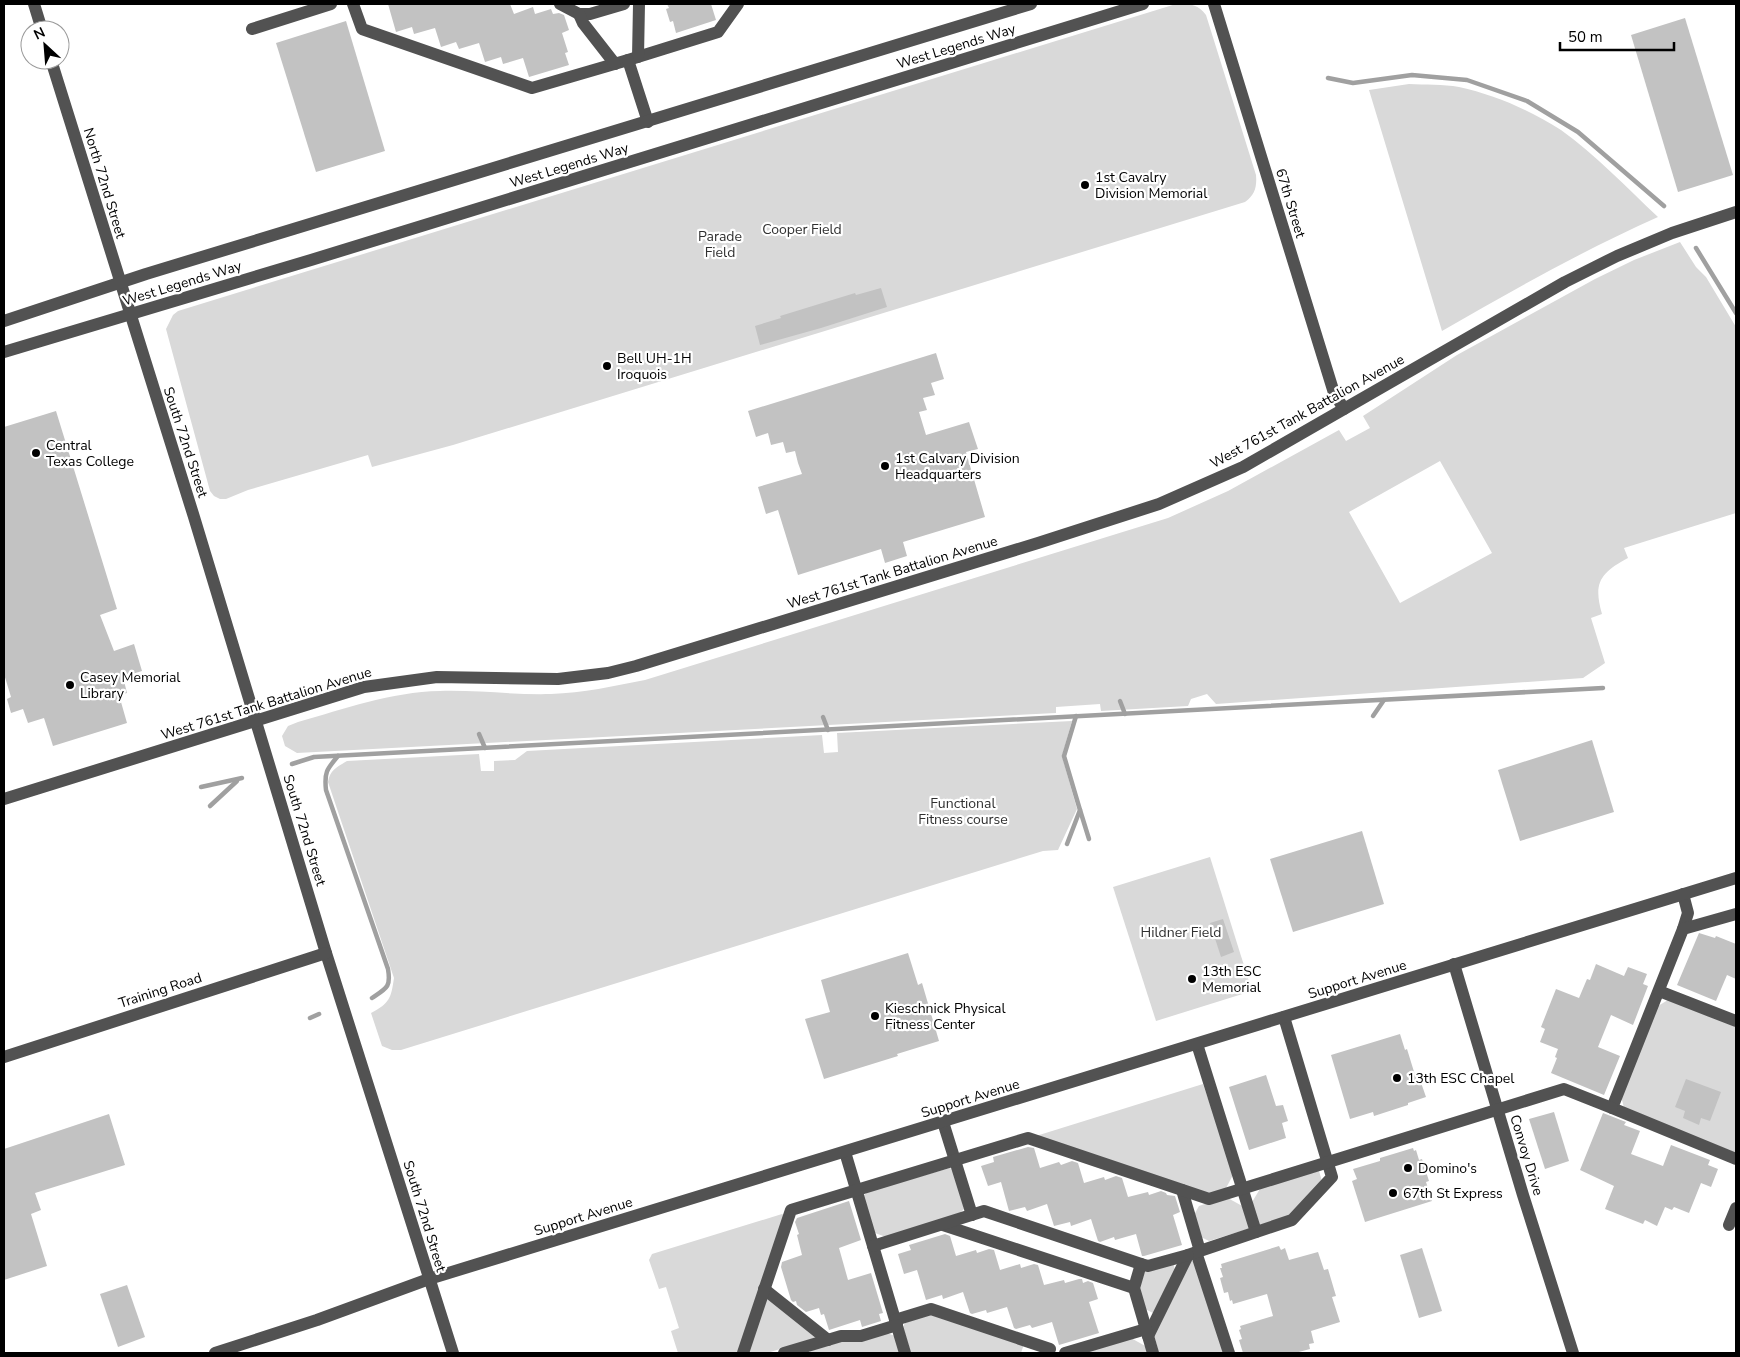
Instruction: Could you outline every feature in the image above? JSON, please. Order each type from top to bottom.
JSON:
[{"type":"street","points":[[34,4],[39,20]]},
{"type":"street","points":[[252,29],[331,4]]},
{"type":"street","points":[[353,4],[362,29],[532,88],[718,32],[738,4]]},
{"type":"street","points":[[560,4],[579,14],[590,14],[624,4]]},
{"type":"street","points":[[639,4],[633,59],[648,122]]},
{"type":"street","name":"West Legends Way","points":[[4,321],[120,283],[1031,4]]},
{"type":"street","name":"West Legends Way","points":[[4,352],[10,352],[1143,4]]},
{"type":"street","name":"67th Street","points":[[1214,4],[1334,393],[1344,409]]},
{"type":"street","points":[[579,14],[583,23],[614,64]]},
{"type":"street","name":"North 72nd Street","points":[[54,70],[130,314]]},
{"type":"street","name":"West 761st Tank Battalion Avenue","points":[[4,799],[364,687],[437,677],[480,676],[558,679],[608,673],[636,666],[1159,504],[1243,467],[1565,282],[1617,256],[1672,233],[1736,212]]},
{"type":"street","name":"South 72nd Street","points":[[130,314],[194,517],[326,953],[453,1353]]},
{"type":"street","name":"Support Avenue","points":[[214,1353],[317,1320],[429,1279],[1736,878]]},
{"type":"street","points":[[1612,1108],[1683,929],[1688,913],[1682,894]]},
{"type":"street","points":[[1683,929],[1736,914]]},
{"type":"street","name":"Training Road","points":[[4,1057],[326,953]]},
{"type":"street","name":"Convoy Drive","points":[[1454,964],[1573,1353]]},
{"type":"street","points":[[1659,991],[1736,1021]]},
{"type":"street","points":[[873,1246],[984,1211],[1148,1266],[1195,1253],[1292,1220],[1332,1177],[1284,1017]]},
{"type":"street","points":[[1197,1044],[1256,1232]]},
{"type":"street","points":[[743,1353],[791,1210],[1028,1138],[1209,1199],[1564,1089],[1736,1159]]},
{"type":"street","points":[[944,1122],[972,1215]]},
{"type":"street","points":[[845,1152],[905,1353]]},
{"type":"street","points":[[1182,1190],[1195,1253],[1229,1353]]},
{"type":"street","points":[[1729,1225],[1736,1208]]},
{"type":"street","points":[[943,1225],[1134,1288]]},
{"type":"street","points":[[1035,1353],[1059,1352],[1147,1332],[1195,1253]]},
{"type":"street","points":[[1141,1264],[1134,1288],[1154,1353]]},
{"type":"street","points":[[764,1289],[828,1340]]},
{"type":"street","points":[[784,1353],[803,1350],[841,1336],[861,1336],[931,1309],[1059,1352]]},
{"type":"green space","name":"Cooper Field","points":[[1176,4],[1196,6],[1206,15],[1256,175],[1255,190],[1245,202],[453,445],[372,467],[368,455],[248,490],[226,499],[214,496],[210,491],[166,329],[173,315],[178,311]]},
{"type":"green space","points":[[1409,84],[1447,85],[1472,90],[1512,104],[1537,116],[1561,130],[1586,150],[1658,217],[1549,271],[1442,331],[1369,90]]},
{"type":"green space","points":[[1680,242],[1696,267],[1706,277],[1736,327],[1736,513],[1624,548],[1628,558],[1618,563],[1601,580],[1598,594],[1602,614],[1591,618],[1605,663],[1583,678],[1216,704],[1207,694],[1191,699],[1188,706],[1101,711],[1100,704],[1056,707],[1056,713],[297,753],[285,746],[282,736],[288,726],[350,707],[404,694],[454,691],[551,694],[598,689],[645,680],[1168,518],[1228,491],[1339,430],[1346,441],[1370,428],[1363,416],[1457,355],[1595,279],[1634,260]],"holes":[[[1440,461],[1492,553],[1400,603],[1349,512]]]},
{"type":"green space","name":"Functional Fitness course","points":[[1072,721],[1062,756],[1077,809],[1058,850],[1043,851],[401,1050],[392,1050],[382,1046],[371,1013],[386,1003],[392,990],[394,978],[328,782],[332,772],[347,761],[479,754],[481,771],[494,771],[494,761],[515,760],[527,751],[822,735],[824,753],[838,752],[837,733]]},
{"type":"green space","name":"Hildner Field","points":[[1210,857],[1252,991],[1156,1021],[1113,887]]},
{"type":"green space","points":[[1668,1000],[1736,1026],[1736,1153],[1624,1108],[1621,1096],[1658,1006]]},
{"type":"green space","points":[[1203,1084],[1234,1173],[1225,1190],[1209,1195],[1036,1136]]},
{"type":"green space","points":[[950,1168],[953,1170],[964,1209],[960,1213],[886,1237],[875,1233],[863,1200],[864,1195],[869,1191]]},
{"type":"green space","points":[[1319,1171],[1322,1181],[1290,1216],[1258,1226],[1251,1204],[1261,1187]]},
{"type":"green space","points":[[1226,1197],[1244,1207],[1251,1228],[1209,1241],[1201,1237],[1194,1215],[1199,1206]]},
{"type":"green space","points":[[782,1214],[784,1215],[739,1353],[678,1353],[671,1331],[679,1328],[666,1287],[659,1289],[649,1260],[652,1254]]},
{"type":"green space","points":[[1190,1261],[1196,1261],[1225,1353],[1159,1353],[1154,1335]]},
{"type":"green space","points":[[1173,1262],[1175,1270],[1155,1314],[1145,1309],[1139,1289],[1145,1271]]},
{"type":"green space","points":[[766,1297],[820,1337],[767,1353],[747,1353]]},
{"type":"green space","points":[[931,1314],[1024,1344],[1021,1353],[911,1353],[903,1327],[905,1323]]},
{"type":"green space","points":[[887,1333],[895,1336],[901,1353],[809,1353],[811,1350],[843,1341]]},
{"type":"green space","points":[[1131,1338],[1147,1347],[1149,1353],[1088,1353],[1088,1351]]},
{"type":"building","points":[[388,4],[510,4],[514,14],[533,7],[535,14],[551,9],[553,14],[559,13],[564,15],[569,30],[562,33],[568,52],[565,53],[569,65],[529,77],[523,58],[503,64],[501,57],[485,62],[479,43],[459,49],[456,42],[441,47],[435,28],[414,34],[412,27],[396,32]]},
{"type":"building","points":[[667,4],[711,4],[716,20],[676,33],[673,21],[670,22],[666,9],[669,8]]},
{"type":"building","points":[[1685,18],[1733,175],[1678,192],[1631,35]]},
{"type":"building","points":[[346,21],[385,151],[316,172],[276,43]]},
{"type":"building","points":[[881,288],[887,307],[760,345],[755,326],[781,318],[780,316],[855,293],[856,295]]},
{"type":"building","name":"1st Calvary Division Headquarters","points":[[936,353],[944,379],[931,383],[935,395],[923,398],[927,410],[919,412],[926,435],[969,422],[978,449],[966,452],[985,517],[903,542],[907,556],[885,563],[881,549],[798,575],[778,510],[766,514],[758,487],[802,474],[795,451],[786,453],[783,442],[771,445],[768,433],[756,437],[748,411]]},
{"type":"building","points":[[56,411],[117,609],[100,615],[114,651],[134,644],[142,671],[123,677],[127,693],[119,695],[127,723],[53,746],[44,718],[28,723],[23,709],[11,713],[7,699],[11,697],[4,674],[4,427]]},
{"type":"building","points":[[1592,740],[1614,812],[1520,841],[1498,770]]},
{"type":"building","points":[[1362,831],[1384,904],[1293,932],[1270,859]]},
{"type":"building","points":[[1223,919],[1234,952],[1221,957],[1210,923]]},
{"type":"building","points":[[1699,933],[1715,938],[1716,936],[1736,944],[1736,979],[1727,975],[1716,1001],[1677,985]]},
{"type":"building","name":"Kieschnick Physical Fitness Center","points":[[908,953],[918,985],[922,983],[939,1041],[824,1079],[805,1019],[830,1012],[821,980]]},
{"type":"building","points":[[1596,964],[1624,976],[1628,967],[1647,974],[1643,984],[1648,986],[1633,1025],[1611,1015],[1598,1047],[1620,1056],[1604,1095],[1551,1073],[1557,1058],[1555,1057],[1558,1049],[1540,1042],[1545,1029],[1541,1027],[1556,989],[1579,998],[1587,979],[1590,980]]},
{"type":"building","name":"13th ESC Chapel","points":[[1400,1034],[1415,1075],[1418,1074],[1426,1097],[1374,1116],[1373,1112],[1350,1119],[1331,1055]]},
{"type":"building","points":[[1266,1075],[1276,1106],[1283,1105],[1288,1121],[1282,1123],[1286,1138],[1249,1150],[1229,1087]]},
{"type":"building","points":[[1686,1079],[1721,1092],[1710,1121],[1701,1118],[1699,1125],[1683,1118],[1685,1111],[1675,1107]]},
{"type":"building","points":[[1554,1112],[1569,1161],[1545,1169],[1529,1119]]},
{"type":"building","points":[[1603,1113],[1626,1122],[1624,1125],[1640,1131],[1631,1154],[1663,1166],[1671,1145],[1710,1160],[1708,1165],[1718,1169],[1711,1187],[1701,1183],[1689,1213],[1674,1207],[1672,1210],[1665,1207],[1657,1226],[1645,1220],[1643,1224],[1605,1209],[1614,1186],[1580,1170]]},
{"type":"building","points":[[109,1114],[125,1165],[35,1193],[41,1210],[31,1214],[47,1266],[4,1280],[4,1149]]},
{"type":"building","points":[[1028,1147],[1034,1148],[1040,1168],[1059,1162],[1061,1165],[1072,1161],[1078,1163],[1084,1183],[1104,1177],[1105,1180],[1116,1176],[1122,1178],[1128,1197],[1148,1192],[1149,1195],[1161,1191],[1167,1195],[1175,1196],[1180,1212],[1173,1215],[1182,1245],[1142,1256],[1136,1234],[1115,1240],[1114,1237],[1100,1242],[1091,1219],[1071,1226],[1070,1222],[1054,1226],[1047,1204],[1027,1211],[1025,1207],[1009,1211],[1001,1182],[988,1186],[981,1166],[994,1162],[993,1157]]},
{"type":"building","name":"67th St Express","points":[[1413,1148],[1414,1151],[1416,1150],[1419,1160],[1422,1159],[1429,1181],[1426,1182],[1432,1201],[1365,1222],[1352,1181],[1357,1179],[1353,1169]]},
{"type":"building","points":[[849,1201],[861,1240],[839,1248],[848,1280],[871,1273],[883,1313],[879,1314],[881,1321],[862,1327],[860,1320],[829,1330],[824,1314],[821,1315],[819,1308],[806,1312],[797,1305],[796,1301],[793,1302],[791,1300],[781,1267],[782,1262],[802,1255],[795,1222],[797,1218]]},
{"type":"building","points":[[945,1234],[950,1236],[956,1256],[976,1250],[977,1253],[989,1249],[994,1250],[1000,1270],[1020,1264],[1021,1268],[1034,1264],[1038,1265],[1044,1285],[1064,1280],[1065,1283],[1079,1279],[1082,1279],[1083,1283],[1088,1281],[1093,1283],[1098,1299],[1089,1302],[1099,1333],[1059,1345],[1052,1322],[1032,1328],[1030,1325],[1016,1329],[1007,1307],[987,1313],[986,1310],[970,1313],[963,1292],[943,1299],[942,1295],[926,1300],[917,1270],[904,1274],[898,1254],[911,1250],[909,1245]]},
{"type":"building","points":[[1279,1246],[1281,1250],[1285,1248],[1289,1260],[1318,1252],[1324,1270],[1328,1269],[1336,1296],[1332,1297],[1340,1322],[1311,1331],[1314,1343],[1309,1344],[1310,1349],[1295,1353],[1243,1353],[1239,1340],[1242,1339],[1239,1330],[1241,1329],[1240,1326],[1273,1316],[1267,1294],[1233,1304],[1232,1300],[1230,1301],[1228,1292],[1224,1293],[1220,1278],[1223,1277],[1220,1268],[1222,1268],[1221,1264]]},
{"type":"building","points":[[1422,1248],[1442,1311],[1419,1318],[1400,1255]]},
{"type":"building","points":[[127,1285],[145,1337],[118,1347],[100,1294]]},
{"type":"waterway","points":[[1328,78],[1353,83],[1412,75],[1467,80],[1527,101],[1578,132],[1664,206]]},
{"type":"waterway","points":[[1696,248],[1736,313]]},
{"type":"waterway","points":[[292,764],[314,757],[1603,688]]},
{"type":"waterway","points":[[1373,716],[1384,700]]},
{"type":"waterway","points":[[1120,701],[1125,714]]},
{"type":"waterway","points":[[1067,844],[1080,810],[1064,756],[1076,716]]},
{"type":"waterway","points":[[823,717],[828,730]]},
{"type":"waterway","points":[[479,734],[485,748]]},
{"type":"waterway","points":[[338,756],[327,771],[325,779],[326,790],[388,969],[389,980],[387,986],[372,998]]},
{"type":"waterway","points":[[201,787],[242,778]]},
{"type":"waterway","points":[[210,806],[237,781]]},
{"type":"waterway","points":[[1080,810],[1089,839]]},
{"type":"waterway","points":[[310,1018],[319,1014]]},
{"type":"place","name":"1st Cavalry Division Memorial","points":[[1085,185]]},
{"type":"place","name":"Bell UH-1H Iroquois","points":[[607,366]]},
{"type":"place","name":"Central Texas College","points":[[36,453]]},
{"type":"place","name":"1st Calvary Division Headquarters","points":[[885,466]]},
{"type":"place","name":"Casey Memorial Library","points":[[70,685]]},
{"type":"place","name":"13th ESC Memorial","points":[[1192,979]]},
{"type":"place","name":"Kieschnick Physical Fitness Center","points":[[875,1016]]},
{"type":"place","name":"13th ESC Chapel","points":[[1397,1078]]},
{"type":"place","name":"Domino's","points":[[1408,1168]]},
{"type":"place","name":"67th St Express","points":[[1393,1193]]},
{"type":"park label","name":"Parade Field","points":[[720,244]]}]
